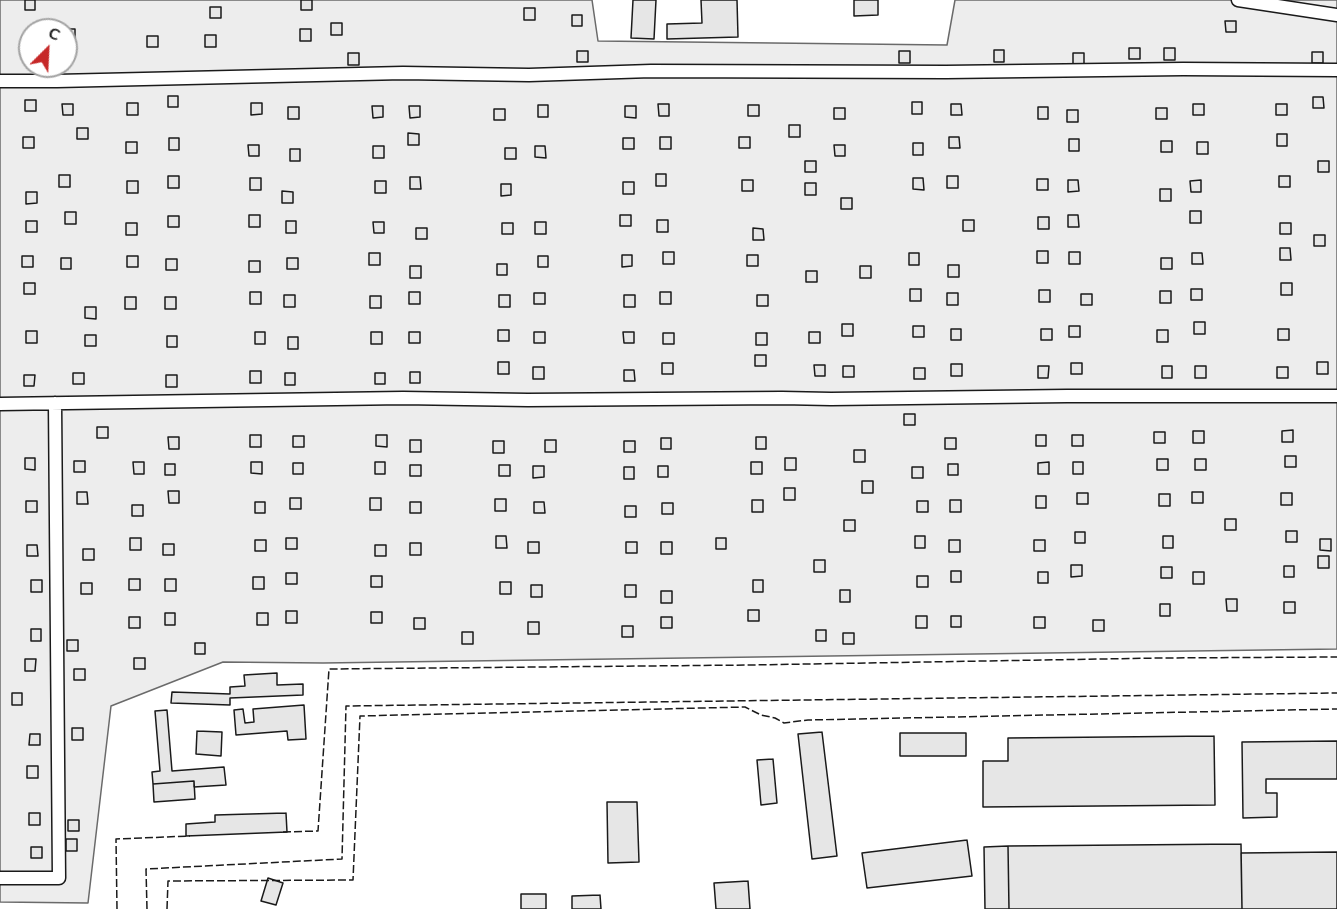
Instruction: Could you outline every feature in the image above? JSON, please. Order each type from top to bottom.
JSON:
[{"type":"street","points":[[1238,0],[1337,15]]},
{"type":"street","points":[[0,81],[403,73],[529,75],[651,71],[1337,70]]},
{"type":"street","points":[[0,404],[403,398],[528,400],[1337,396]]},
{"type":"street","points":[[0,878],[59,878],[56,403]]},
{"type":"shaded area","points":[[0,0],[592,0],[598,41],[947,45],[955,0],[1337,0],[1337,649],[323,663],[223,662],[111,706],[88,903],[0,902]]},
{"type":"building","points":[[25,0],[35,0],[35,10],[25,10]]},
{"type":"building","points":[[301,0],[312,0],[312,10],[301,10]]},
{"type":"building","points":[[633,0],[656,0],[654,39],[631,38]]},
{"type":"building","points":[[701,0],[737,0],[738,37],[667,39],[667,24],[702,23]]},
{"type":"building","points":[[854,0],[878,0],[878,15],[854,16]]},
{"type":"building","points":[[210,7],[221,7],[221,18],[210,18]]},
{"type":"building","points":[[524,8],[535,8],[535,20],[524,20]]},
{"type":"building","points":[[572,15],[582,15],[582,26],[572,26]]},
{"type":"building","points":[[1225,21],[1236,21],[1236,32],[1226,32]]},
{"type":"building","points":[[331,23],[342,23],[342,35],[331,35]]},
{"type":"building","points":[[300,29],[311,29],[311,41],[300,41]]},
{"type":"building","points":[[205,35],[216,35],[216,47],[205,47]]},
{"type":"building","points":[[147,36],[158,36],[158,47],[147,47]]},
{"type":"building","points":[[1129,48],[1140,48],[1140,59],[1129,59]]},
{"type":"building","points":[[1164,48],[1175,48],[1175,60],[1164,60]]},
{"type":"building","points":[[994,50],[1004,50],[1004,62],[994,62]]},
{"type":"building","points":[[577,51],[588,51],[588,62],[577,62]]},
{"type":"building","points":[[899,51],[910,51],[910,63],[899,63]]},
{"type":"building","points":[[1312,52],[1323,52],[1323,63],[1312,63]]},
{"type":"building","points":[[348,53],[359,53],[359,65],[348,65]]},
{"type":"building","points":[[1073,53],[1084,53],[1084,65],[1073,65]]},
{"type":"building","points":[[168,96],[178,96],[178,107],[168,107]]},
{"type":"building","points":[[1313,97],[1323,97],[1324,108],[1313,108]]},
{"type":"building","points":[[25,100],[36,100],[36,111],[25,111]]},
{"type":"building","points":[[912,102],[922,102],[922,114],[912,114]]},
{"type":"building","points":[[127,103],[138,103],[138,115],[127,115]]},
{"type":"building","points":[[251,103],[262,103],[262,114],[251,115]]},
{"type":"building","points":[[62,104],[73,104],[73,115],[63,115]]},
{"type":"building","points":[[658,104],[669,104],[669,116],[659,116]]},
{"type":"building","points":[[951,104],[961,104],[962,115],[951,115]]},
{"type":"building","points":[[1193,104],[1204,104],[1204,115],[1193,115]]},
{"type":"building","points":[[1276,104],[1287,104],[1287,115],[1276,115]]},
{"type":"building","points":[[538,105],[548,105],[548,117],[538,117]]},
{"type":"building","points":[[748,105],[759,105],[759,116],[748,116]]},
{"type":"building","points":[[372,106],[383,106],[383,117],[373,118]]},
{"type":"building","points":[[409,106],[420,106],[420,117],[410,118]]},
{"type":"building","points":[[625,106],[636,106],[636,118],[625,117]]},
{"type":"building","points":[[288,107],[299,107],[299,119],[288,119]]},
{"type":"building","points":[[1038,107],[1048,107],[1048,119],[1038,119]]},
{"type":"building","points":[[834,108],[845,108],[845,119],[834,119]]},
{"type":"building","points":[[1156,108],[1167,108],[1167,119],[1156,119]]},
{"type":"building","points":[[494,109],[505,109],[505,120],[494,120]]},
{"type":"building","points":[[1067,110],[1078,110],[1078,122],[1067,122]]},
{"type":"building","points":[[789,125],[800,125],[800,137],[789,137]]},
{"type":"building","points":[[77,128],[88,128],[88,139],[77,139]]},
{"type":"building","points":[[408,133],[419,134],[419,145],[408,145]]},
{"type":"building","points":[[1277,134],[1287,134],[1287,146],[1277,146]]},
{"type":"building","points":[[23,137],[34,137],[34,148],[23,148]]},
{"type":"building","points":[[660,137],[671,137],[671,149],[660,149]]},
{"type":"building","points":[[739,137],[750,137],[750,148],[739,148]]},
{"type":"building","points":[[949,137],[959,137],[960,148],[949,148]]},
{"type":"building","points":[[169,138],[179,138],[179,150],[169,150]]},
{"type":"building","points":[[623,138],[634,138],[634,149],[623,149]]},
{"type":"building","points":[[1069,139],[1079,139],[1079,151],[1069,151]]},
{"type":"building","points":[[1161,141],[1172,141],[1172,152],[1161,152]]},
{"type":"building","points":[[126,142],[137,142],[137,153],[126,153]]},
{"type":"building","points":[[1197,142],[1208,142],[1208,154],[1197,154]]},
{"type":"building","points":[[913,143],[923,143],[923,155],[913,155]]},
{"type":"building","points":[[248,145],[259,145],[259,156],[249,156]]},
{"type":"building","points":[[834,145],[845,145],[845,156],[835,156]]},
{"type":"building","points":[[373,146],[384,146],[384,158],[373,158]]},
{"type":"building","points":[[535,146],[545,146],[546,158],[535,157]]},
{"type":"building","points":[[505,148],[516,148],[516,159],[505,159]]},
{"type":"building","points":[[290,149],[300,149],[300,161],[290,161]]},
{"type":"building","points":[[805,161],[816,161],[816,172],[805,172]]},
{"type":"building","points":[[1318,161],[1329,161],[1329,172],[1318,172]]},
{"type":"building","points":[[656,174],[666,174],[666,186],[656,186]]},
{"type":"building","points":[[59,175],[70,175],[70,187],[59,187]]},
{"type":"building","points":[[168,176],[179,176],[179,188],[168,188]]},
{"type":"building","points":[[947,176],[958,176],[958,188],[947,188]]},
{"type":"building","points":[[1279,176],[1290,176],[1290,187],[1279,187]]},
{"type":"building","points":[[410,177],[420,177],[421,189],[410,189]]},
{"type":"building","points":[[250,178],[261,178],[261,190],[250,190]]},
{"type":"building","points":[[913,178],[923,178],[924,190],[913,189]]},
{"type":"building","points":[[1037,179],[1048,179],[1048,190],[1037,190]]},
{"type":"building","points":[[742,180],[753,180],[753,191],[742,191]]},
{"type":"building","points":[[1068,180],[1078,180],[1079,191],[1068,192]]},
{"type":"building","points":[[1201,180],[1201,192],[1191,192],[1190,181]]},
{"type":"building","points":[[127,181],[138,181],[138,193],[127,193]]},
{"type":"building","points":[[375,181],[386,181],[386,193],[375,193]]},
{"type":"building","points":[[623,182],[634,182],[634,194],[623,194]]},
{"type":"building","points":[[805,183],[816,183],[816,195],[805,195]]},
{"type":"building","points":[[501,184],[511,184],[511,195],[501,196]]},
{"type":"building","points":[[1160,189],[1171,189],[1171,201],[1160,201]]},
{"type":"building","points":[[282,191],[293,192],[293,203],[282,203]]},
{"type":"building","points":[[26,192],[37,192],[37,203],[26,204]]},
{"type":"building","points":[[841,198],[852,198],[852,209],[841,209]]},
{"type":"building","points":[[1190,211],[1201,211],[1201,223],[1190,223]]},
{"type":"building","points":[[65,212],[76,212],[76,224],[65,224]]},
{"type":"building","points":[[249,215],[260,215],[260,227],[249,227]]},
{"type":"building","points":[[620,215],[631,215],[631,226],[620,226]]},
{"type":"building","points":[[1068,215],[1078,215],[1079,227],[1068,227]]},
{"type":"building","points":[[168,216],[179,216],[179,227],[168,227]]},
{"type":"building","points":[[1038,217],[1049,217],[1049,229],[1038,229]]},
{"type":"building","points":[[657,220],[668,220],[668,232],[657,232]]},
{"type":"building","points":[[963,220],[974,220],[974,231],[963,231]]},
{"type":"building","points":[[26,221],[37,221],[37,232],[26,232]]},
{"type":"building","points":[[286,221],[296,221],[296,233],[286,233]]},
{"type":"building","points":[[373,222],[384,222],[384,233],[374,233]]},
{"type":"building","points":[[535,222],[546,222],[546,234],[535,234]]},
{"type":"building","points":[[126,223],[137,223],[137,235],[126,235]]},
{"type":"building","points":[[502,223],[513,223],[513,234],[502,234]]},
{"type":"building","points":[[1280,223],[1291,223],[1291,234],[1280,234]]},
{"type":"building","points":[[416,228],[427,228],[427,239],[416,239]]},
{"type":"building","points":[[753,228],[763,229],[764,240],[753,240]]},
{"type":"building","points":[[1314,235],[1325,235],[1325,246],[1314,246]]},
{"type":"building","points":[[1280,248],[1290,248],[1291,260],[1280,260]]},
{"type":"building","points":[[1037,251],[1048,251],[1048,263],[1037,263]]},
{"type":"building","points":[[663,252],[674,252],[674,264],[663,264]]},
{"type":"building","points":[[1069,252],[1080,252],[1080,264],[1069,264]]},
{"type":"building","points":[[369,253],[380,253],[380,265],[369,265]]},
{"type":"building","points":[[909,253],[919,253],[919,265],[909,265]]},
{"type":"building","points":[[1192,253],[1202,253],[1203,264],[1192,264]]},
{"type":"building","points":[[622,255],[632,255],[632,266],[622,267]]},
{"type":"building","points":[[747,255],[758,255],[758,266],[747,266]]},
{"type":"building","points":[[22,256],[33,256],[33,267],[22,267]]},
{"type":"building","points":[[127,256],[138,256],[138,267],[127,267]]},
{"type":"building","points":[[538,256],[548,256],[548,267],[538,267]]},
{"type":"building","points":[[61,258],[71,258],[71,269],[61,269]]},
{"type":"building","points":[[287,258],[298,258],[298,269],[287,269]]},
{"type":"building","points":[[1161,258],[1172,258],[1172,269],[1161,269]]},
{"type":"building","points":[[166,259],[177,259],[177,270],[166,270]]},
{"type":"building","points":[[249,261],[260,261],[260,272],[249,272]]},
{"type":"building","points":[[497,264],[507,264],[507,275],[497,275]]},
{"type":"building","points":[[948,265],[959,265],[959,277],[948,277]]},
{"type":"building","points":[[410,266],[421,266],[421,278],[410,278]]},
{"type":"building","points":[[860,266],[871,266],[871,278],[860,278]]},
{"type":"building","points":[[806,271],[817,271],[817,282],[806,282]]},
{"type":"building","points":[[24,283],[35,283],[35,294],[24,294]]},
{"type":"building","points":[[1281,283],[1292,283],[1292,295],[1281,295]]},
{"type":"building","points":[[910,289],[921,289],[921,301],[910,301]]},
{"type":"building","points":[[1191,289],[1202,289],[1202,300],[1191,300]]},
{"type":"building","points":[[1039,290],[1050,290],[1050,302],[1039,302]]},
{"type":"building","points":[[1160,291],[1171,291],[1171,303],[1160,303]]},
{"type":"building","points":[[250,292],[261,292],[261,304],[250,304]]},
{"type":"building","points":[[409,292],[420,292],[420,304],[409,304]]},
{"type":"building","points":[[660,292],[671,292],[671,304],[660,304]]},
{"type":"building","points":[[534,293],[545,293],[545,304],[534,304]]},
{"type":"building","points":[[947,293],[958,293],[958,305],[947,305]]},
{"type":"building","points":[[1081,294],[1092,294],[1092,305],[1081,305]]},
{"type":"building","points":[[284,295],[295,295],[295,307],[284,307]]},
{"type":"building","points":[[499,295],[510,295],[510,307],[499,307]]},
{"type":"building","points":[[624,295],[635,295],[635,307],[624,307]]},
{"type":"building","points":[[757,295],[768,295],[768,306],[757,306]]},
{"type":"building","points":[[370,296],[381,296],[381,308],[370,308]]},
{"type":"building","points":[[125,297],[136,297],[136,309],[125,309]]},
{"type":"building","points":[[165,297],[176,297],[176,309],[165,309]]},
{"type":"building","points":[[85,307],[96,307],[96,319],[85,318]]},
{"type":"building","points":[[1194,322],[1205,322],[1205,334],[1194,334]]},
{"type":"building","points":[[842,324],[853,324],[853,336],[842,336]]},
{"type":"building","points":[[913,326],[924,326],[924,337],[913,337]]},
{"type":"building","points":[[1069,326],[1080,326],[1080,337],[1069,337]]},
{"type":"building","points":[[951,329],[961,329],[961,340],[951,340]]},
{"type":"building","points":[[1041,329],[1052,329],[1052,340],[1041,340]]},
{"type":"building","points":[[1278,329],[1289,329],[1289,340],[1278,340]]},
{"type":"building","points":[[498,330],[509,330],[509,341],[498,341]]},
{"type":"building","points":[[1157,330],[1168,330],[1168,342],[1157,342]]},
{"type":"building","points":[[26,331],[37,331],[37,343],[26,343]]},
{"type":"building","points":[[255,332],[265,332],[265,344],[255,344]]},
{"type":"building","points":[[371,332],[382,332],[382,344],[371,344]]},
{"type":"building","points":[[409,332],[420,332],[420,343],[409,343]]},
{"type":"building","points":[[534,332],[545,332],[545,343],[534,343]]},
{"type":"building","points":[[623,332],[634,332],[634,343],[624,343]]},
{"type":"building","points":[[809,332],[820,332],[820,343],[809,343]]},
{"type":"building","points":[[663,333],[674,333],[674,344],[663,344]]},
{"type":"building","points":[[756,333],[767,333],[767,345],[756,345]]},
{"type":"building","points":[[85,335],[96,335],[96,346],[85,346]]},
{"type":"building","points":[[167,336],[177,336],[177,347],[167,347]]},
{"type":"building","points":[[288,337],[298,337],[298,349],[288,349]]},
{"type":"building","points":[[755,355],[766,355],[766,366],[755,366]]},
{"type":"building","points":[[498,362],[509,362],[509,374],[498,374]]},
{"type":"building","points":[[1317,362],[1328,362],[1328,374],[1317,374]]},
{"type":"building","points":[[662,363],[673,363],[673,374],[662,374]]},
{"type":"building","points":[[1071,363],[1082,363],[1082,374],[1071,374]]},
{"type":"building","points":[[951,364],[962,364],[962,376],[951,376]]},
{"type":"building","points":[[814,365],[825,365],[825,376],[815,376]]},
{"type":"building","points":[[843,366],[854,366],[854,377],[843,377]]},
{"type":"building","points":[[1038,366],[1049,366],[1048,378],[1038,378]]},
{"type":"building","points":[[1162,366],[1172,366],[1172,378],[1162,378]]},
{"type":"building","points":[[1195,366],[1206,366],[1206,378],[1195,378]]},
{"type":"building","points":[[533,367],[544,367],[544,379],[533,379]]},
{"type":"building","points":[[1277,367],[1288,367],[1288,378],[1277,378]]},
{"type":"building","points":[[914,368],[925,368],[925,379],[914,379]]},
{"type":"building","points":[[624,370],[634,370],[635,381],[624,381]]},
{"type":"building","points":[[250,371],[261,371],[261,383],[250,383]]},
{"type":"building","points":[[410,372],[420,372],[420,383],[410,383]]},
{"type":"building","points":[[73,373],[84,373],[84,384],[73,384]]},
{"type":"building","points":[[285,373],[295,373],[295,385],[285,385]]},
{"type":"building","points":[[375,373],[385,373],[385,384],[375,384]]},
{"type":"building","points":[[24,375],[35,375],[34,386],[24,386]]},
{"type":"building","points":[[166,375],[177,375],[177,387],[166,387]]},
{"type":"building","points":[[904,414],[915,414],[915,425],[904,425]]},
{"type":"building","points":[[97,427],[108,427],[108,438],[97,438]]},
{"type":"building","points":[[1293,430],[1293,442],[1282,442],[1282,431]]},
{"type":"building","points":[[1193,431],[1204,431],[1204,443],[1193,443]]},
{"type":"building","points":[[1154,432],[1165,432],[1165,443],[1154,443]]},
{"type":"building","points":[[250,435],[261,435],[261,447],[250,447]]},
{"type":"building","points":[[376,435],[387,435],[387,447],[376,446]]},
{"type":"building","points":[[1036,435],[1046,435],[1046,446],[1036,446]]},
{"type":"building","points":[[1072,435],[1083,435],[1083,446],[1072,446]]},
{"type":"building","points":[[293,436],[304,436],[304,447],[293,447]]},
{"type":"building","points":[[168,437],[179,437],[179,449],[169,449]]},
{"type":"building","points":[[756,437],[766,437],[766,449],[756,449]]},
{"type":"building","points":[[661,438],[671,438],[671,449],[661,449]]},
{"type":"building","points":[[945,438],[956,438],[956,449],[945,449]]},
{"type":"building","points":[[410,440],[421,440],[421,452],[410,452]]},
{"type":"building","points":[[545,440],[556,440],[556,452],[545,452]]},
{"type":"building","points":[[493,441],[504,441],[504,453],[493,453]]},
{"type":"building","points":[[624,441],[635,441],[635,452],[624,452]]},
{"type":"building","points":[[854,450],[865,450],[865,462],[854,462]]},
{"type":"building","points":[[1285,456],[1296,456],[1296,467],[1285,467]]},
{"type":"building","points":[[25,458],[35,458],[35,470],[25,469]]},
{"type":"building","points":[[785,458],[796,458],[796,470],[785,470]]},
{"type":"building","points":[[1157,459],[1168,459],[1168,470],[1157,470]]},
{"type":"building","points":[[1195,459],[1206,459],[1206,470],[1195,470]]},
{"type":"building","points":[[74,461],[85,461],[85,472],[74,472]]},
{"type":"building","points":[[133,462],[144,462],[144,474],[134,474]]},
{"type":"building","points":[[251,462],[262,462],[262,474],[251,473]]},
{"type":"building","points":[[375,462],[385,462],[385,474],[375,474]]},
{"type":"building","points":[[751,462],[762,462],[762,474],[751,474]]},
{"type":"building","points":[[1049,462],[1049,474],[1038,474],[1038,463]]},
{"type":"building","points":[[1073,462],[1083,462],[1083,474],[1073,474]]},
{"type":"building","points":[[293,463],[303,463],[303,474],[293,474]]},
{"type":"building","points":[[165,464],[175,464],[175,475],[165,475]]},
{"type":"building","points":[[948,464],[958,464],[958,475],[948,475]]},
{"type":"building","points":[[410,465],[421,465],[421,476],[410,476]]},
{"type":"building","points":[[499,465],[510,465],[510,476],[499,476]]},
{"type":"building","points":[[533,466],[544,466],[544,477],[533,478]]},
{"type":"building","points":[[658,466],[668,466],[668,477],[658,477]]},
{"type":"building","points":[[624,467],[634,467],[634,479],[624,479]]},
{"type":"building","points":[[912,467],[923,467],[923,478],[912,478]]},
{"type":"building","points":[[862,481],[873,481],[873,493],[862,493]]},
{"type":"building","points":[[784,488],[795,488],[795,500],[784,500]]},
{"type":"building","points":[[168,491],[179,491],[179,503],[169,503]]},
{"type":"building","points":[[77,492],[87,492],[88,504],[77,504]]},
{"type":"building","points":[[1192,492],[1203,492],[1203,503],[1192,503]]},
{"type":"building","points":[[1077,493],[1088,493],[1088,504],[1077,504]]},
{"type":"building","points":[[1281,493],[1292,493],[1292,505],[1281,505]]},
{"type":"building","points":[[1159,494],[1170,494],[1170,506],[1159,506]]},
{"type":"building","points":[[1036,496],[1046,496],[1046,508],[1036,508]]},
{"type":"building","points":[[290,498],[301,498],[301,509],[290,509]]},
{"type":"building","points":[[370,498],[381,498],[381,510],[370,510]]},
{"type":"building","points":[[495,499],[506,499],[506,511],[495,511]]},
{"type":"building","points":[[752,500],[763,500],[763,512],[752,512]]},
{"type":"building","points":[[950,500],[961,500],[961,512],[950,512]]},
{"type":"building","points":[[26,501],[37,501],[37,512],[26,512]]},
{"type":"building","points":[[917,501],[928,501],[928,512],[917,512]]},
{"type":"building","points":[[255,502],[265,502],[265,513],[255,513]]},
{"type":"building","points":[[410,502],[421,502],[421,513],[410,513]]},
{"type":"building","points":[[534,502],[544,502],[545,513],[534,513]]},
{"type":"building","points":[[662,503],[673,503],[673,514],[662,514]]},
{"type":"building","points":[[132,505],[143,505],[143,516],[132,516]]},
{"type":"building","points":[[625,506],[636,506],[636,517],[625,517]]},
{"type":"building","points":[[1225,519],[1236,519],[1236,530],[1225,530]]},
{"type":"building","points":[[844,520],[855,520],[855,531],[844,531]]},
{"type":"building","points":[[1286,531],[1297,531],[1297,542],[1286,542]]},
{"type":"building","points":[[1075,532],[1085,532],[1085,543],[1075,543]]},
{"type":"building","points":[[496,536],[506,536],[507,548],[496,548]]},
{"type":"building","points":[[915,536],[925,536],[925,548],[915,548]]},
{"type":"building","points":[[1163,536],[1173,536],[1173,548],[1163,548]]},
{"type":"building","points":[[130,538],[141,538],[141,550],[130,550]]},
{"type":"building","points":[[286,538],[297,538],[297,549],[286,549]]},
{"type":"building","points":[[716,538],[726,538],[726,549],[716,549]]},
{"type":"building","points":[[1320,539],[1331,539],[1331,551],[1320,550]]},
{"type":"building","points":[[255,540],[266,540],[266,551],[255,551]]},
{"type":"building","points":[[949,540],[960,540],[960,552],[949,552]]},
{"type":"building","points":[[1034,540],[1045,540],[1045,551],[1034,551]]},
{"type":"building","points":[[528,542],[539,542],[539,553],[528,553]]},
{"type":"building","points":[[626,542],[637,542],[637,553],[626,553]]},
{"type":"building","points":[[661,542],[672,542],[672,554],[661,554]]},
{"type":"building","points":[[410,543],[421,543],[421,555],[410,555]]},
{"type":"building","points":[[163,544],[174,544],[174,555],[163,555]]},
{"type":"building","points":[[27,545],[37,545],[38,556],[27,556]]},
{"type":"building","points":[[375,545],[386,545],[386,556],[375,556]]},
{"type":"building","points":[[83,549],[94,549],[94,560],[83,560]]},
{"type":"building","points":[[1318,556],[1329,556],[1329,568],[1318,568]]},
{"type":"building","points":[[814,560],[825,560],[825,572],[814,572]]},
{"type":"building","points":[[1071,565],[1082,565],[1082,576],[1071,577]]},
{"type":"building","points":[[1284,566],[1294,566],[1294,577],[1284,577]]},
{"type":"building","points":[[1161,567],[1172,567],[1172,578],[1161,578]]},
{"type":"building","points":[[951,571],[961,571],[961,582],[951,582]]},
{"type":"building","points":[[1038,572],[1048,572],[1048,583],[1038,583]]},
{"type":"building","points":[[1193,572],[1204,572],[1204,584],[1193,584]]},
{"type":"building","points":[[286,573],[297,573],[297,584],[286,584]]},
{"type":"building","points":[[371,576],[382,576],[382,587],[371,587]]},
{"type":"building","points":[[917,576],[928,576],[928,587],[917,587]]},
{"type":"building","points":[[253,577],[264,577],[264,589],[253,589]]},
{"type":"building","points":[[129,579],[140,579],[140,590],[129,590]]},
{"type":"building","points":[[165,579],[176,579],[176,591],[165,591]]},
{"type":"building","points":[[31,580],[42,580],[42,592],[31,592]]},
{"type":"building","points":[[753,580],[763,580],[763,592],[753,592]]},
{"type":"building","points":[[500,582],[511,582],[511,594],[500,594]]},
{"type":"building","points":[[81,583],[92,583],[92,594],[81,594]]},
{"type":"building","points":[[531,585],[542,585],[542,597],[531,597]]},
{"type":"building","points":[[625,585],[636,585],[636,597],[625,597]]},
{"type":"building","points":[[840,590],[850,590],[850,602],[840,602]]},
{"type":"building","points":[[661,591],[672,591],[672,603],[661,603]]},
{"type":"building","points":[[1226,599],[1237,599],[1237,611],[1227,611]]},
{"type":"building","points":[[1284,602],[1295,602],[1295,613],[1284,613]]},
{"type":"building","points":[[1160,604],[1170,604],[1170,616],[1160,616]]},
{"type":"building","points":[[748,610],[759,610],[759,621],[748,621]]},
{"type":"building","points":[[286,611],[297,611],[297,623],[286,623]]},
{"type":"building","points":[[371,612],[382,612],[382,623],[371,623]]},
{"type":"building","points":[[165,613],[175,613],[175,625],[165,625]]},
{"type":"building","points":[[257,613],[268,613],[268,625],[257,625]]},
{"type":"building","points":[[916,616],[927,616],[927,628],[916,628]]},
{"type":"building","points":[[951,616],[961,616],[961,627],[951,627]]},
{"type":"building","points":[[129,617],[140,617],[140,628],[129,628]]},
{"type":"building","points":[[661,617],[672,617],[672,628],[661,628]]},
{"type":"building","points":[[1034,617],[1045,617],[1045,628],[1034,628]]},
{"type":"building","points":[[414,618],[425,618],[425,629],[414,629]]},
{"type":"building","points":[[1093,620],[1104,620],[1104,631],[1093,631]]},
{"type":"building","points":[[528,622],[539,622],[539,634],[528,634]]},
{"type":"building","points":[[622,626],[633,626],[633,637],[622,637]]},
{"type":"building","points":[[31,629],[41,629],[41,641],[31,641]]},
{"type":"building","points":[[816,630],[826,630],[826,641],[816,641]]},
{"type":"building","points":[[462,632],[473,632],[473,644],[462,644]]},
{"type":"building","points":[[843,633],[854,633],[854,644],[843,644]]},
{"type":"building","points":[[67,640],[78,640],[78,651],[67,651]]},
{"type":"building","points":[[195,643],[205,643],[205,654],[195,654]]},
{"type":"building","points":[[134,658],[145,658],[145,669],[134,669]]},
{"type":"building","points":[[25,659],[36,659],[35,671],[25,671]]},
{"type":"building","points":[[74,669],[85,669],[85,680],[74,680]]},
{"type":"building","points":[[277,673],[277,685],[303,684],[303,695],[230,698],[230,705],[171,703],[172,692],[230,694],[230,687],[245,686],[244,675]]},
{"type":"building","points":[[12,693],[22,693],[22,705],[12,705]]},
{"type":"building","points":[[304,705],[306,739],[288,740],[287,731],[236,735],[234,710],[243,709],[245,723],[254,722],[253,709]]},
{"type":"building","points":[[167,710],[172,771],[224,767],[226,785],[194,787],[194,781],[153,784],[152,772],[160,771],[155,711]]},
{"type":"building","points":[[72,728],[83,728],[83,740],[72,740]]},
{"type":"building","points":[[197,731],[222,732],[221,756],[196,754]]},
{"type":"building","points":[[822,732],[837,856],[812,859],[798,734]]},
{"type":"building","points":[[900,733],[966,733],[966,756],[900,756]]},
{"type":"building","points":[[30,734],[40,734],[40,745],[29,745]]},
{"type":"building","points":[[1214,736],[1215,805],[983,807],[983,761],[1008,761],[1008,738]]},
{"type":"building","points":[[1337,741],[1337,779],[1266,779],[1266,793],[1277,793],[1277,817],[1243,818],[1242,742]]},
{"type":"building","points":[[773,759],[777,803],[761,805],[757,760]]},
{"type":"building","points":[[27,766],[38,766],[38,778],[27,778]]},
{"type":"building","points":[[194,781],[195,799],[154,802],[153,784]]},
{"type":"building","points":[[607,802],[637,802],[639,862],[608,863]]},
{"type":"building","points":[[29,813],[40,813],[40,825],[29,825]]},
{"type":"building","points":[[286,813],[287,832],[186,836],[186,824],[215,822],[215,815]]},
{"type":"building","points":[[68,820],[79,820],[79,831],[68,831]]},
{"type":"building","points":[[66,839],[77,839],[77,851],[66,851]]},
{"type":"building","points":[[967,840],[972,876],[867,888],[862,853]]},
{"type":"building","points":[[1241,844],[1242,909],[1009,909],[1008,846]]},
{"type":"building","points":[[1008,846],[1009,909],[985,909],[984,847]]},
{"type":"building","points":[[31,847],[42,847],[42,858],[31,858]]},
{"type":"building","points":[[1337,852],[1337,909],[1242,909],[1241,853]]},
{"type":"building","points":[[268,878],[283,883],[276,905],[261,901]]},
{"type":"building","points":[[748,881],[750,909],[716,909],[714,883]]},
{"type":"building","points":[[521,894],[546,894],[546,909],[521,909]]},
{"type":"building","points":[[600,895],[601,909],[572,909],[572,896]]},
{"type":"fence","points":[[283,832],[318,831],[329,669],[1337,657]]},
{"type":"fence","points":[[147,909],[146,869],[342,859],[346,706],[1337,693]]},
{"type":"fence","points":[[167,909],[168,881],[353,880],[360,716],[745,707],[784,723],[808,720],[1337,709]]},
{"type":"fence","points":[[117,909],[116,839],[190,836]]}]
